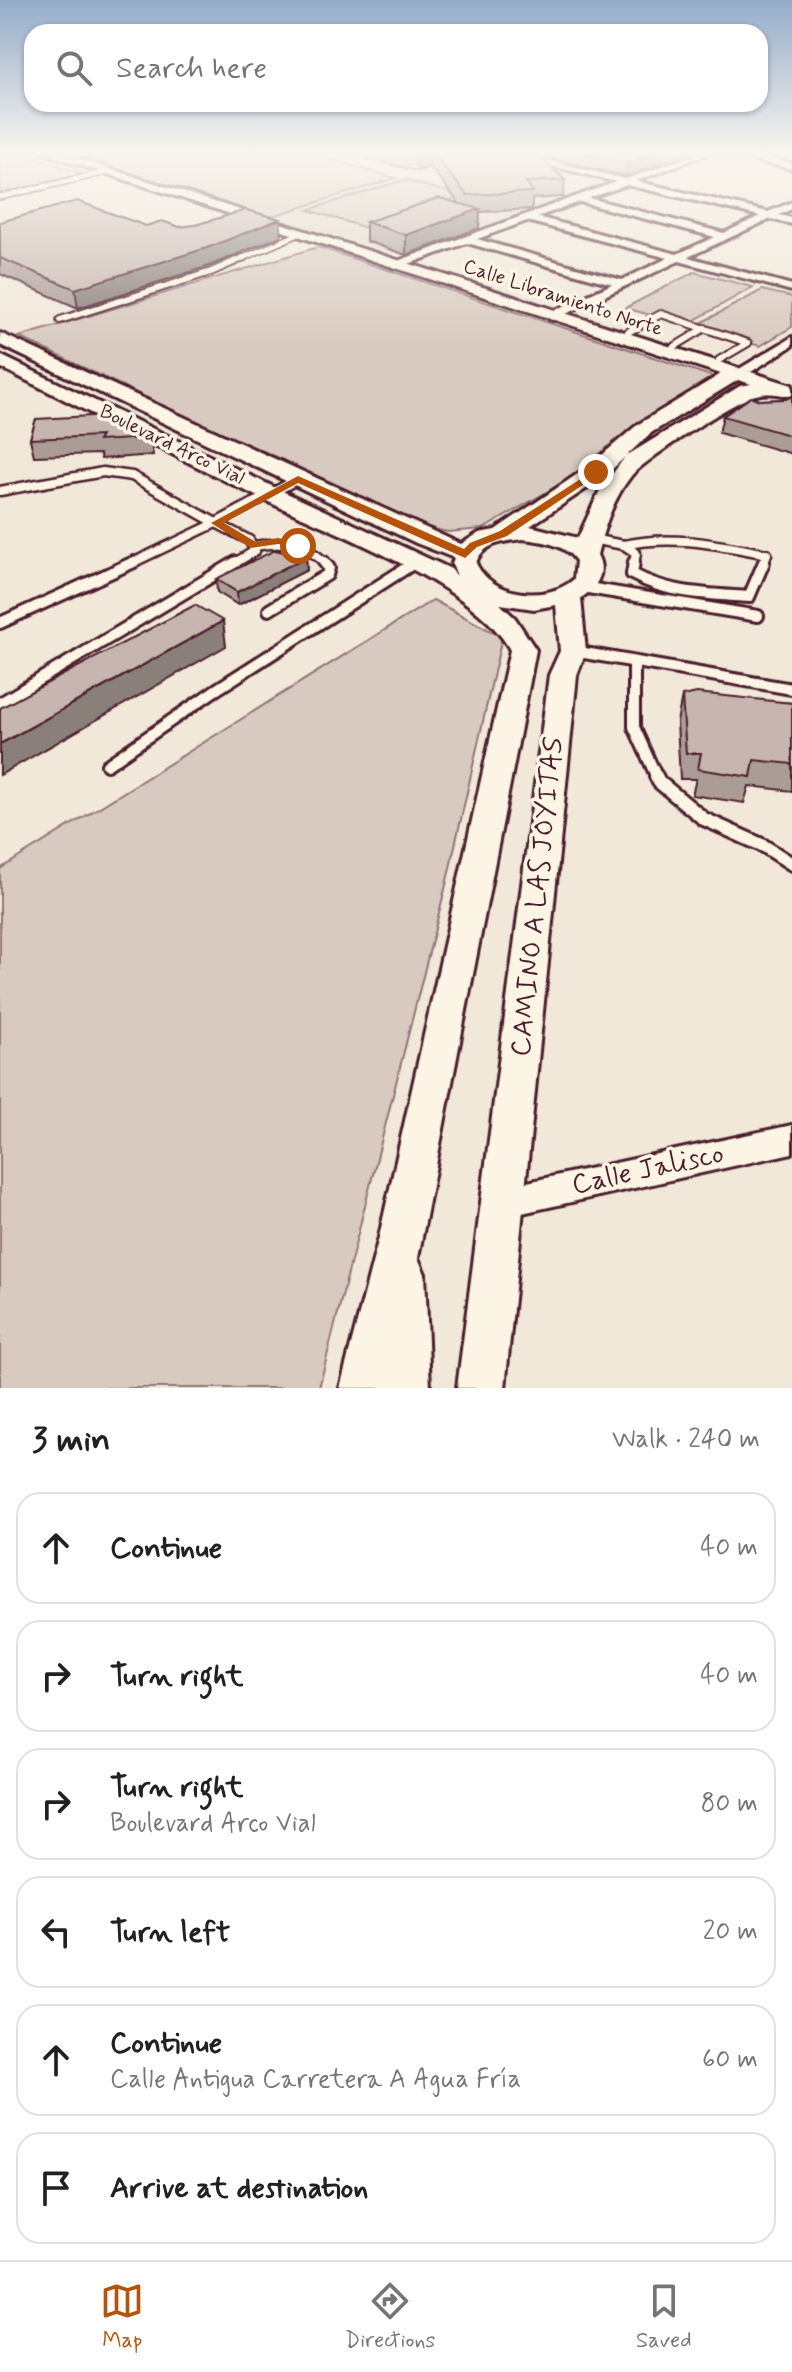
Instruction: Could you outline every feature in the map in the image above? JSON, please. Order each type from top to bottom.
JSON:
[{"type":"street","name":"Calle Libramiento Norte","points":[[251,218],[401,264]]},
{"type":"street","name":"Calle Libramiento Norte","points":[[258,218],[788,387]]},
{"type":"street","points":[[401,264],[528,218],[792,288]]},
{"type":"street","points":[[653,218],[724,236]]},
{"type":"street","points":[[556,313],[766,218]]},
{"type":"street","points":[[468,240],[621,283]]},
{"type":"street","name":"Calle Libramiento Norte","points":[[556,313],[719,360],[740,372]]},
{"type":"street","name":"Boulevard Arco Vial","points":[[2,340],[465,554]]},
{"type":"street","points":[[476,585],[466,575],[462,564],[465,554],[596,472],[644,429],[792,341]]},
{"type":"street","name":"Boulevard Arco Vial","points":[[0,360],[420,566],[476,585],[491,594],[520,600],[551,599],[575,590]]},
{"type":"street","name":"CAMINO A LAS JOYITAS","points":[[481,1388],[563,675],[573,651],[575,590],[589,577],[587,547],[643,438],[740,372]]},
{"type":"street","points":[[626,469],[747,390],[788,387]]},
{"type":"street","points":[[503,533],[541,534],[587,547]]},
{"type":"street","points":[[364,1388],[401,1237],[523,650],[515,631],[502,618],[420,566]]},
{"type":"street","name":"Calle Jalisco","points":[[504,1202],[792,1139]]},
{"type":"street","points":[[401,1237],[406,1388]]},
{"type":"lane","points":[[60,320],[211,272],[299,234]]},
{"type":"lane","points":[[628,332],[661,314],[748,343],[719,360]]},
{"type":"lane","points":[[674,347],[705,328]]},
{"type":"lane","points":[[0,491],[117,472],[132,476],[255,546],[278,541],[298,546],[325,561],[329,568],[327,575],[269,610]]},
{"type":"lane","points":[[0,623],[216,523],[298,479]]},
{"type":"lane","points":[[587,547],[624,545],[646,538],[669,537],[767,554],[749,597],[681,591],[643,581],[632,574],[636,553],[624,545]]},
{"type":"lane","points":[[0,703],[255,551],[255,546]]},
{"type":"lane","points":[[107,765],[214,691],[420,566]]},
{"type":"lane","points":[[575,590],[758,616]]},
{"type":"lane","points":[[573,651],[792,689]]},
{"type":"lane","points":[[634,663],[634,727],[659,782],[704,819],[764,846],[792,864]]},
{"type":"shaded area","points":[[272,218],[521,218],[411,258]]},
{"type":"shaded area","points":[[333,218],[397,218],[366,228]]},
{"type":"shaded area","points":[[318,247],[717,378],[635,424],[607,457],[483,529],[447,532],[410,523],[19,337]]},
{"type":"shaded area","points":[[694,272],[753,287],[686,325],[625,308]]},
{"type":"shaded area","points":[[762,290],[792,297],[792,327],[760,346],[693,327]]},
{"type":"shaded area","points":[[433,600],[502,637],[447,881],[319,1388],[0,1388],[0,869]]},
{"type":"building","points":[[15,218],[123,218],[146,226],[162,221],[179,227],[220,218],[280,219],[207,248],[75,289],[0,258],[0,222]]},
{"type":"building","points":[[379,218],[455,218],[406,235],[366,222]]},
{"type":"building","points":[[792,396],[792,436],[723,416],[751,397],[760,400]]},
{"type":"building","points":[[110,415],[150,438],[98,441],[101,436],[30,439],[36,419]]},
{"type":"building","points":[[275,550],[306,557],[237,592],[216,579]]},
{"type":"building","points":[[195,605],[223,621],[0,744],[0,708]]},
{"type":"building","points":[[697,693],[792,703],[792,764],[754,760],[751,777],[698,769],[701,753],[686,753],[682,696]]},
{"type":"route","points":[[298,546],[278,541],[255,546],[216,523],[298,479],[465,554],[473,545],[503,533],[596,472]]}]
